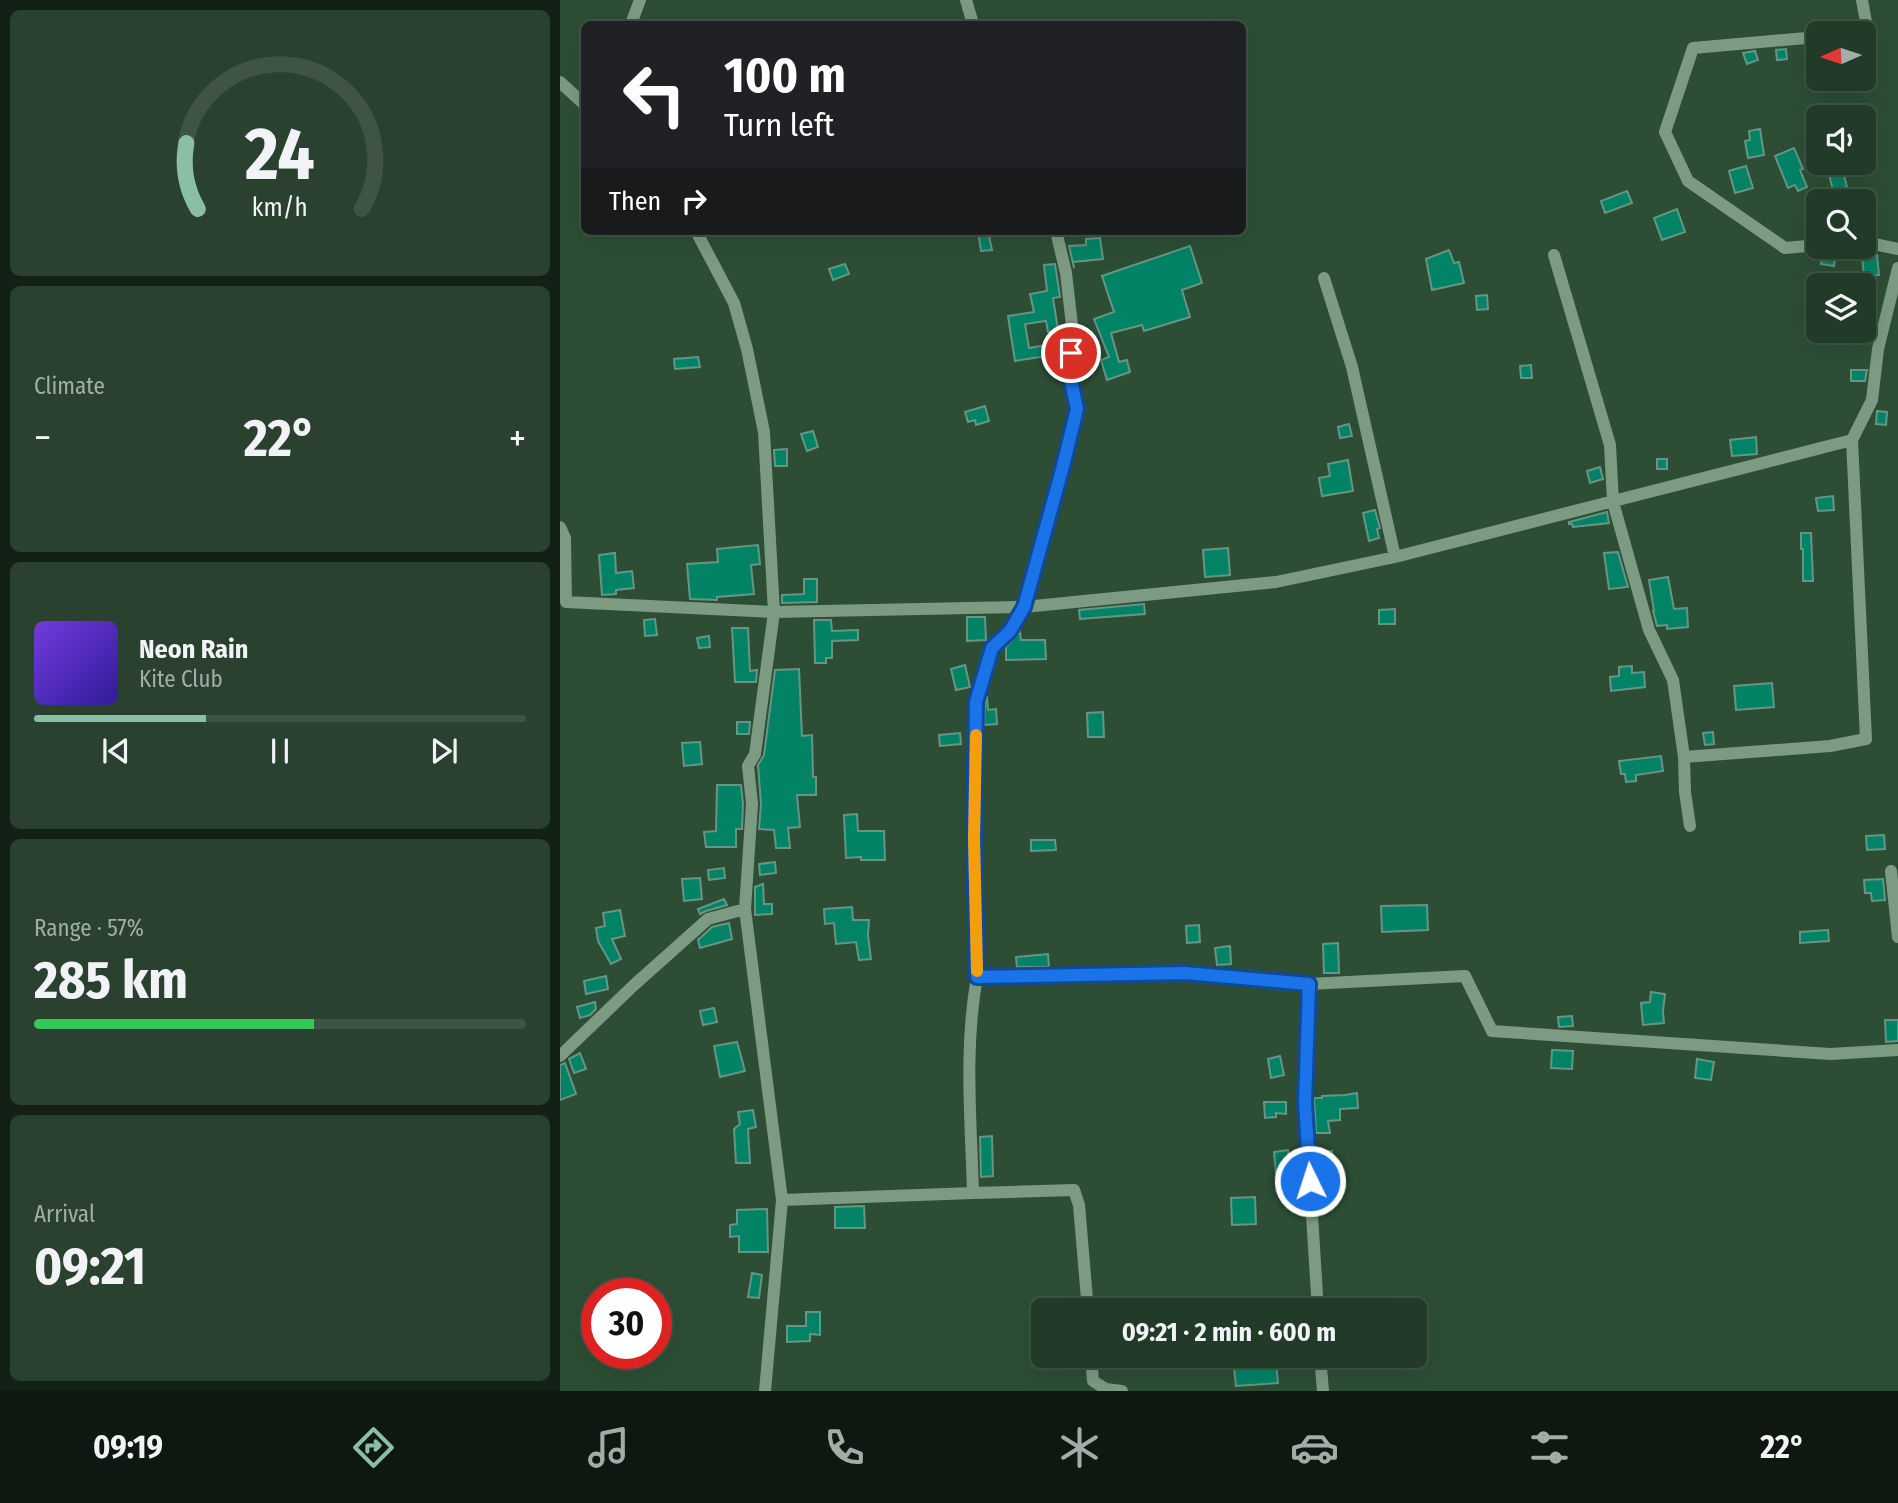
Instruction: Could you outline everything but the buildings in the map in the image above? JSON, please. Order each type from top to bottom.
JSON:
[{"type":"street","points":[[632,21],[640,0]]},
{"type":"street","points":[[966,0],[972,21]]},
{"type":"street","points":[[1862,0],[1866,21]]},
{"type":"street","points":[[1806,38],[1693,48],[1665,132],[1688,181],[1785,248],[1806,246]]},
{"type":"street","points":[[560,82],[581,101]]},
{"type":"street","points":[[698,235],[734,303],[747,349],[764,432],[774,612],[755,754],[748,766],[752,804],[745,909],[782,1200],[765,1391]]},
{"type":"street","points":[[973,1193],[969,1061],[977,977],[974,839],[976,702],[992,648],[1010,631],[1024,607],[1077,409],[1069,371],[1073,334],[1066,273],[1057,235]]},
{"type":"street","points":[[1876,244],[1898,249]]},
{"type":"street","points":[[1555,255],[1610,445],[1613,502],[1649,629],[1673,680],[1690,826]]},
{"type":"street","points":[[1684,757],[1830,746],[1866,739],[1852,440],[1872,400],[1878,349],[1898,268]]},
{"type":"street","points":[[1324,278],[1352,367],[1395,557]]},
{"type":"street","points":[[560,527],[565,538],[566,602],[774,612],[1024,607],[1276,582],[1395,557],[1852,440]]},
{"type":"street","points":[[1891,871],[1898,937]]},
{"type":"street","points":[[560,1056],[708,919],[745,909]]},
{"type":"street","points":[[977,977],[1185,973],[1309,984],[1465,976],[1492,1031],[1829,1054],[1898,1050]]},
{"type":"street","points":[[1309,984],[1305,1103],[1317,1298]]},
{"type":"street","points":[[782,1200],[1074,1190],[1079,1205],[1086,1298]]},
{"type":"street","points":[[1091,1368],[1091,1386],[1122,1391]]},
{"type":"street","points":[[1321,1368],[1323,1391]]},
{"type":"slow traffic","points":[[976,735],[974,839],[977,971]]},
{"type":"route","points":[[1071,353],[1069,371],[1077,409],[1063,466],[1024,607],[1010,631],[992,648],[976,702],[974,839],[977,977],[1185,973],[1309,984],[1305,1103],[1310,1181]]}]
